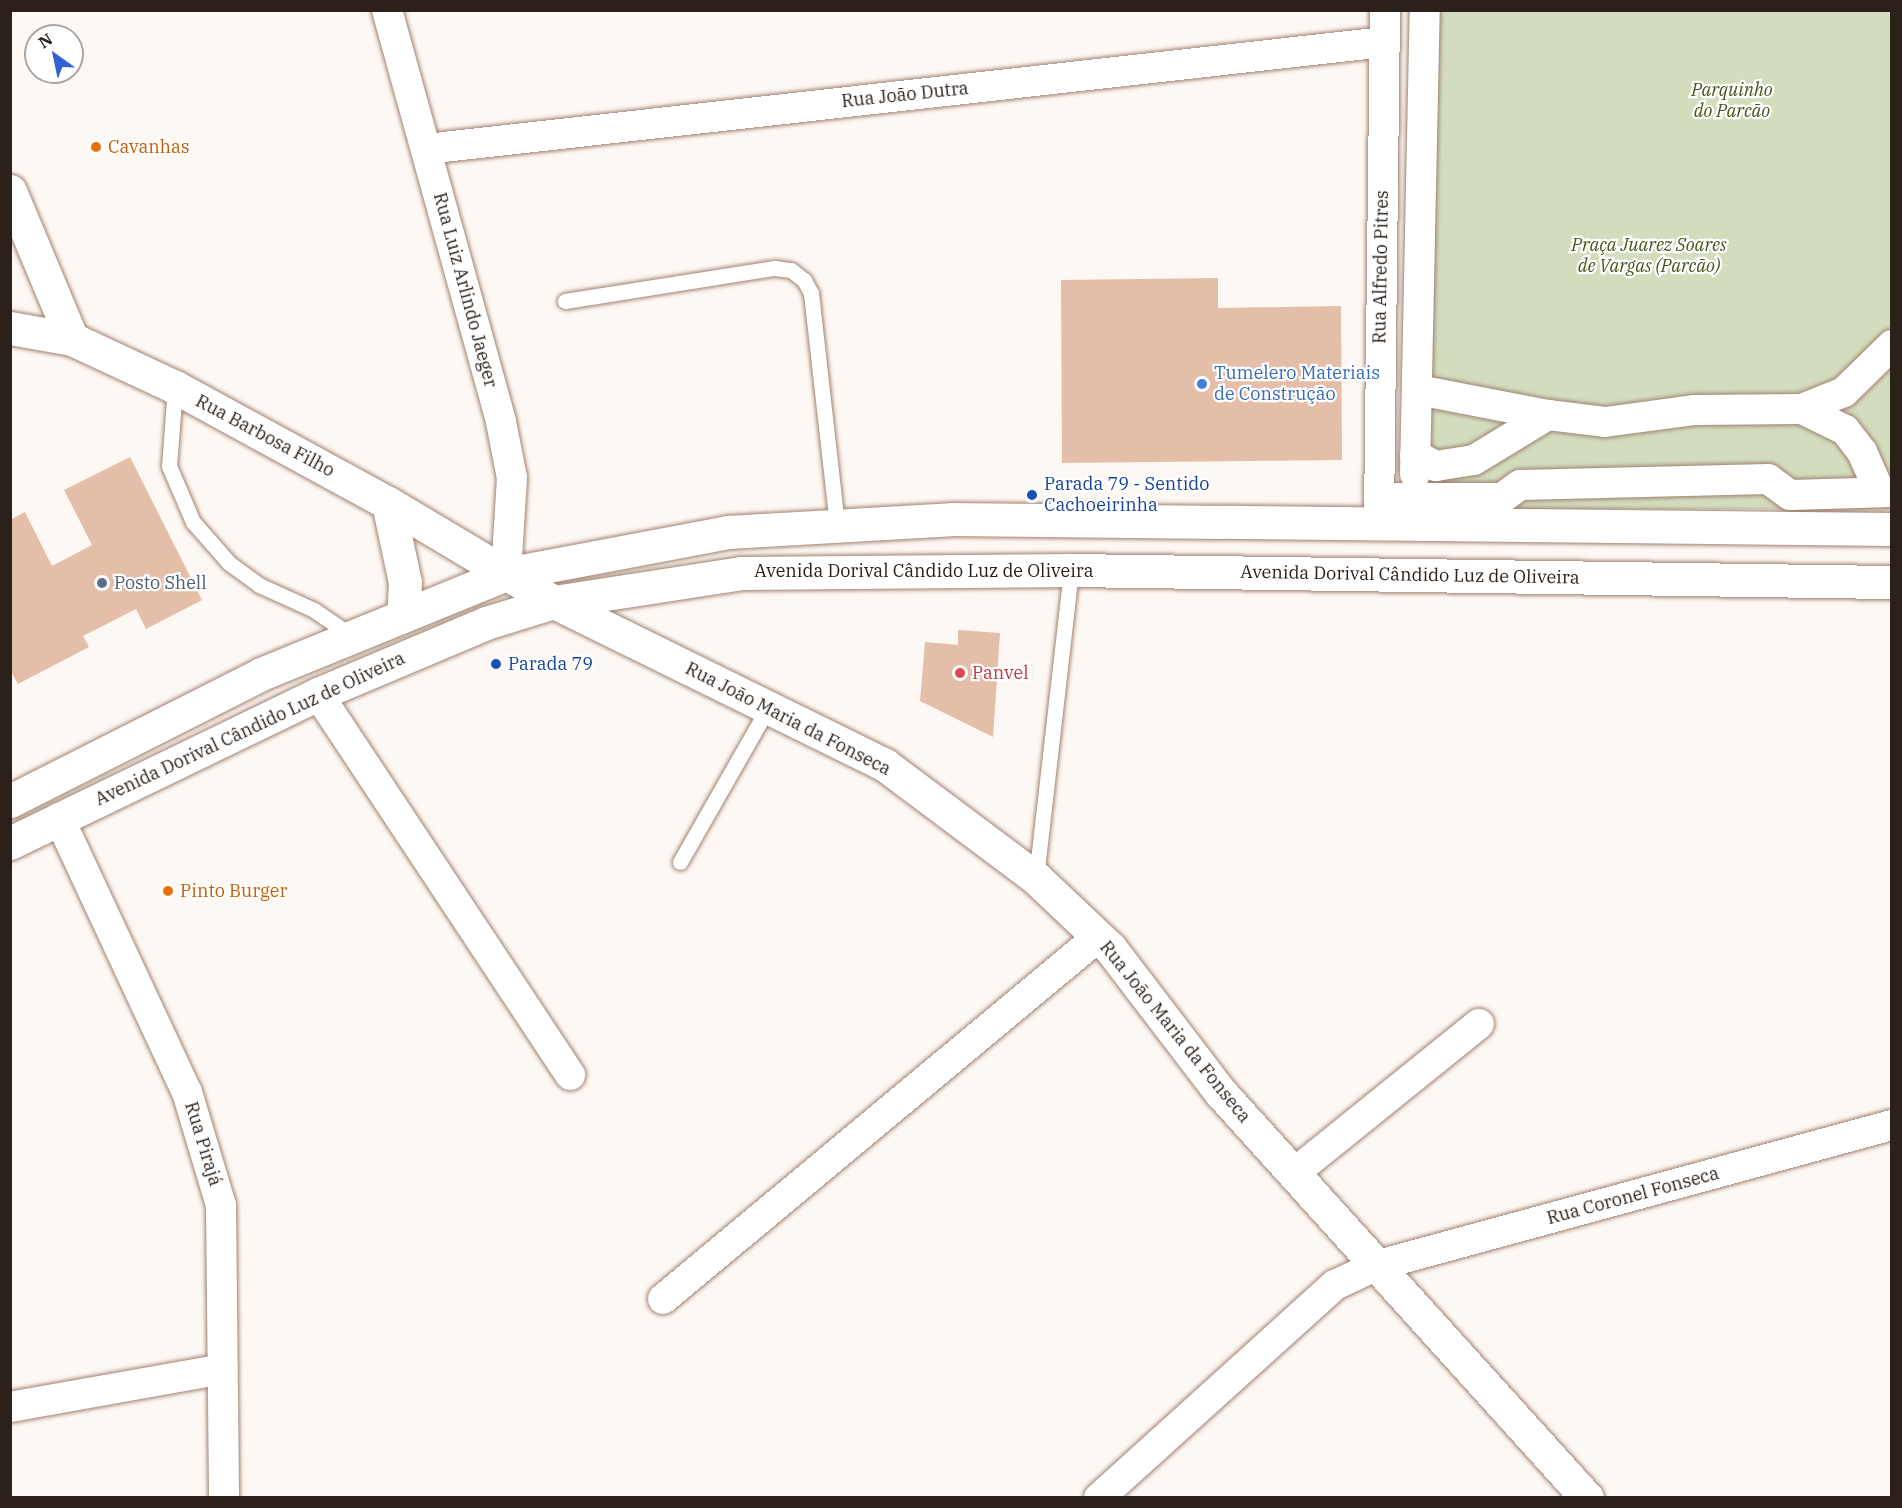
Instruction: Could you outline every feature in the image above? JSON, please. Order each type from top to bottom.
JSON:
[{"type":"main road","points":[[10,191],[72,339]]},
{"type":"main road","name":"Rua Barbosa Filho","points":[[10,328],[72,339],[174,387],[388,503],[506,574]]},
{"type":"main road","points":[[388,503],[405,582],[403,616]]},
{"type":"main road","points":[[10,801],[261,674],[506,574],[728,532],[951,519],[1379,511],[1892,529]]},
{"type":"main road","name":"Avenida Dorival Cândido Luz de Oliveira","points":[[10,843],[318,694],[486,623],[554,602],[741,573],[1071,570],[1892,582]]},
{"type":"main road","name":"Rua João Maria da Fonseca","points":[[506,574],[554,602],[885,765],[1036,878],[1098,937],[1221,1093],[1375,1266],[1587,1497]]},
{"type":"street","name":"Rua Luiz Arlindo Jaeger","points":[[387,10],[426,149],[512,478],[506,574]]},
{"type":"street","name":"Rua Alfredo Pitres","points":[[1379,511],[1384,10]]},
{"type":"street","points":[[1415,498],[1425,10]]},
{"type":"street","name":"Rua João Dutra","points":[[426,149],[1384,42]]},
{"type":"street","points":[[1418,390],[1548,415],[1605,422],[1695,410],[1802,409],[1844,392],[1892,345]]},
{"type":"street","points":[[1844,392],[1854,441],[1886,492]]},
{"type":"street","points":[[1802,409],[1854,441],[1892,457]]},
{"type":"street","points":[[1415,455],[1436,466],[1474,460],[1548,415]]},
{"type":"street","points":[[1379,511],[1415,498],[1502,498],[1520,484],[1768,479],[1790,495],[1886,492]]},
{"type":"street","points":[[318,694],[570,1075]]},
{"type":"street","name":"Rua Pirajá","points":[[59,818],[187,1092],[221,1204],[224,1497]]},
{"type":"street","points":[[663,1299],[1098,937]]},
{"type":"street","points":[[1293,1174],[1479,1024]]},
{"type":"street","name":"Rua Coronel Fonseca","points":[[1099,1497],[1335,1285],[1375,1266],[1892,1125]]},
{"type":"street","points":[[10,1407],[223,1370]]},
{"type":"lane","points":[[565,301],[774,268],[791,270],[804,280],[811,293],[837,526]]},
{"type":"lane","points":[[174,387],[169,466],[193,522],[230,563],[260,585],[314,610],[353,637]]},
{"type":"lane","points":[[1036,878],[1071,570]]},
{"type":"lane","points":[[680,862],[768,708]]},
{"type":"green space","name":"Praça Juarez Soares de Vargas (Parcão)","points":[[1409,11],[1891,11],[1891,509],[1409,509]]},
{"type":"building","name":"Tumelero Materiais de Construção","points":[[1218,278],[1218,308],[1341,306],[1342,460],[1062,463],[1061,280]]},
{"type":"building","name":"Posto Shell","points":[[130,457],[202,600],[146,629],[136,609],[83,636],[89,647],[18,684],[10,670],[10,520],[25,512],[52,566],[92,545],[64,490]]},
{"type":"building","name":"Panvel","points":[[958,630],[1000,633],[993,737],[920,701],[925,642],[958,645]]},
{"type":"place","name":"Cavanhas","points":[[96,147]]},
{"type":"place","name":"Tumelero Materiais de Construção","points":[[1202,384]]},
{"type":"place","name":"Parada 79 - Sentido Cachoeirinha","points":[[1032,495]]},
{"type":"place","name":"Posto Shell","points":[[102,583]]},
{"type":"place","name":"Parada 79","points":[[496,664]]},
{"type":"place","name":"Panvel","points":[[960,673]]},
{"type":"place","name":"Pinto Burger","points":[[168,891]]},
{"type":"park label","name":"Parquinho do Parcão","points":[[1732,101]]}]
